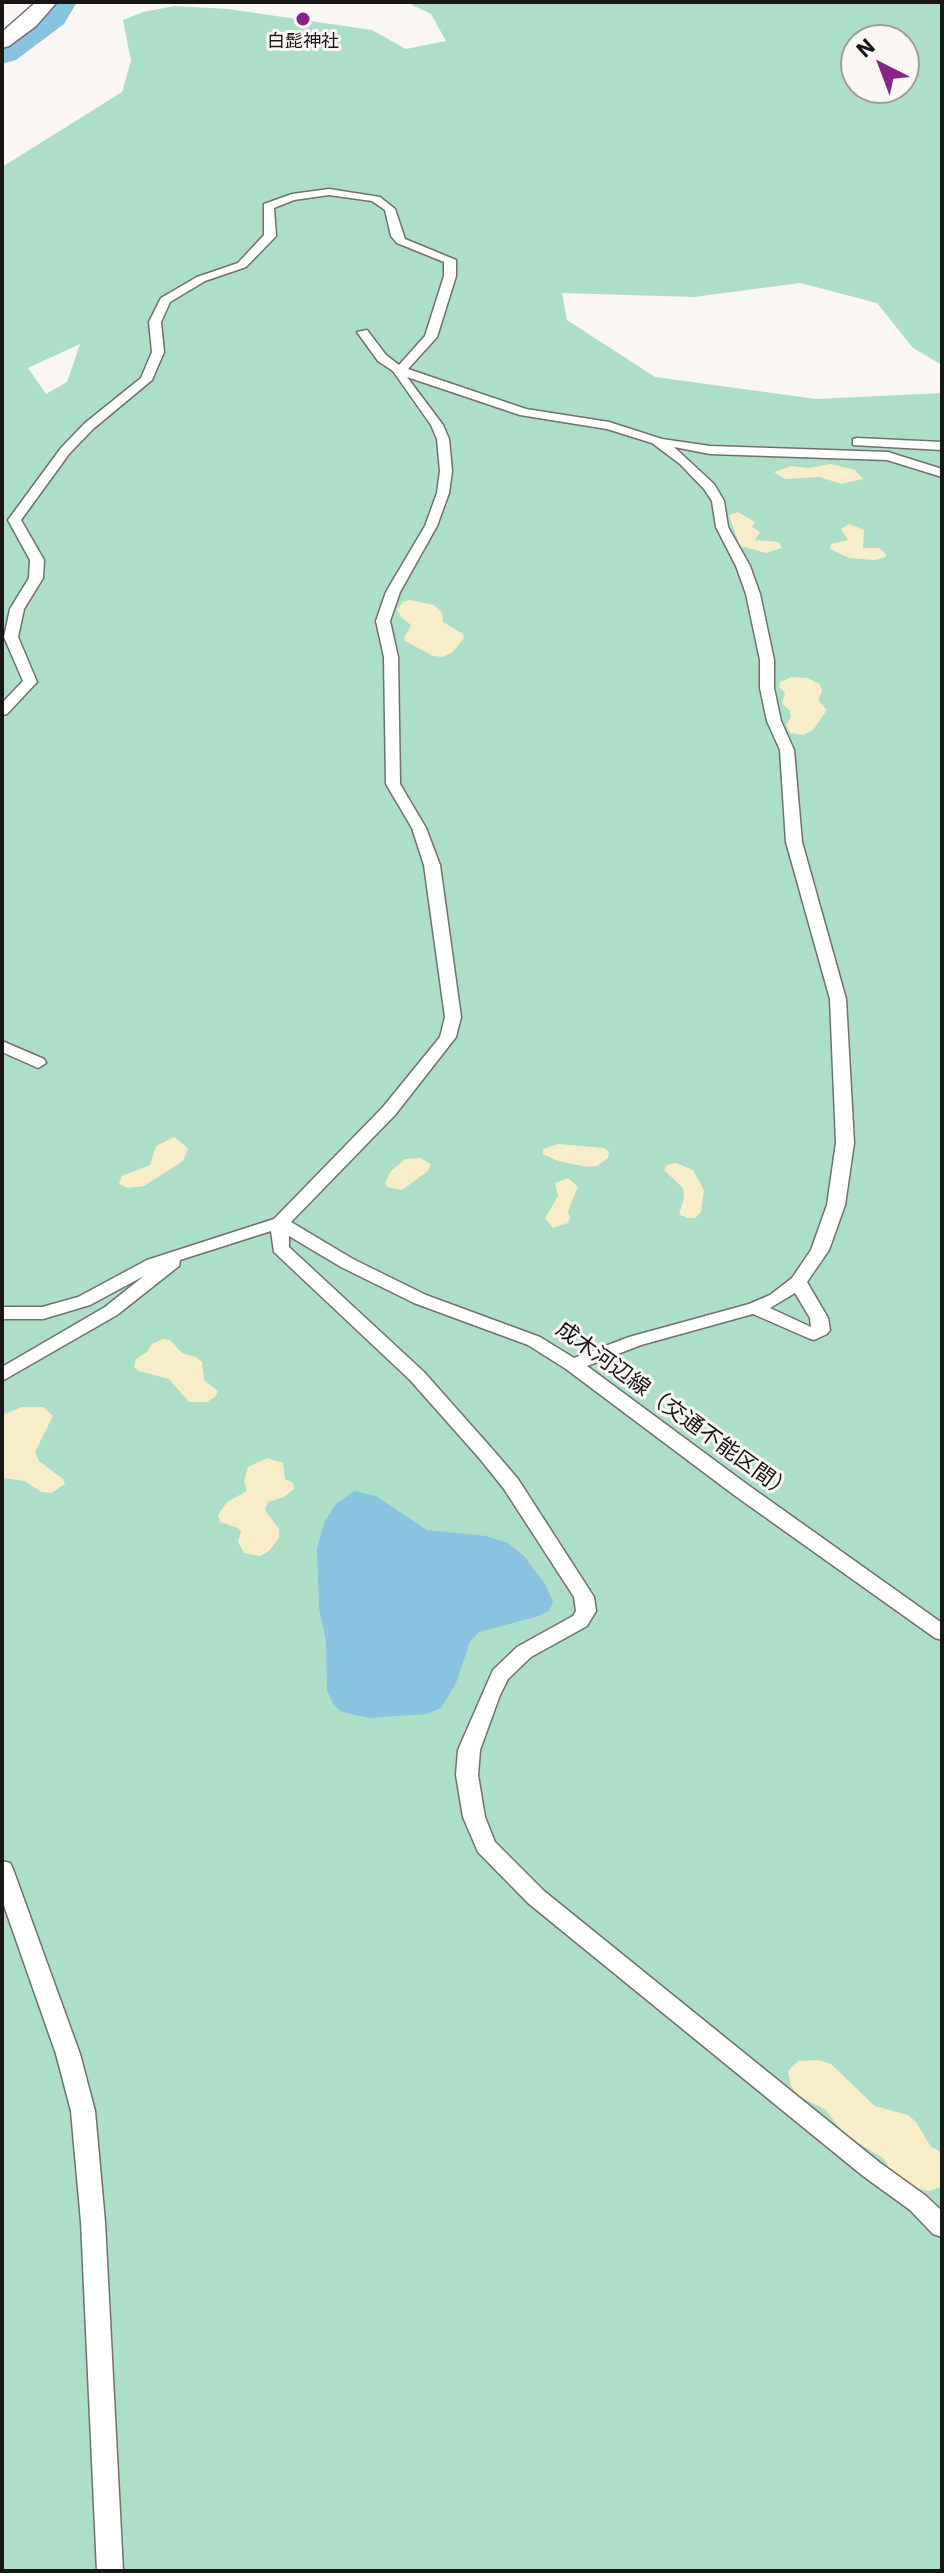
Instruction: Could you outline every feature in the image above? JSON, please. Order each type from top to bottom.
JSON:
[{"type":"street","points":[[2,42],[29,22],[47,2]]},
{"type":"lane","points":[[2,711],[30,682],[11,637],[17,609],[36,578],[37,560],[14,520],[89,426],[146,380],[158,352],[155,322],[165,300],[201,279],[242,265],[260,249],[270,236],[266,210],[271,202],[329,192],[365,196],[390,209],[401,241],[450,260],[450,276],[431,337],[399,370],[399,379],[437,425],[446,452],[443,493],[431,526],[393,592],[383,621],[391,657],[393,784],[419,828],[432,865],[453,1017],[448,1037],[389,1111],[280,1223],[153,1264],[84,1301],[43,1313],[2,1313]]},
{"type":"lane","points":[[363,332],[382,358],[399,370],[524,412],[609,426],[699,449],[888,456],[942,473]]},
{"type":"lane","points":[[573,1365],[635,1341],[755,1308],[776,1299],[798,1282],[820,1250],[836,1205],[845,1143],[838,999],[794,842],[787,750],[774,721],[769,699],[767,660],[753,594],[743,566],[722,527],[718,501],[684,461],[656,440]]},
{"type":"lane","points":[[764,453],[817,443],[942,446]]},
{"type":"lane","points":[[2,1046],[38,1063]]},
{"type":"lane","points":[[280,1223],[280,1248],[417,1376],[487,1455],[511,1484],[584,1597],[586,1611],[580,1621],[524,1652],[500,1675],[490,1695],[469,1750],[467,1775],[474,1817],[486,1846],[536,1897],[871,2169],[926,2209],[942,2227]]},
{"type":"lane","name":"成木河辺線（交通不能区間）","points":[[280,1223],[347,1263],[420,1299],[534,1341],[573,1365],[741,1490],[942,1633]]},
{"type":"lane","points":[[2,1375],[111,1311],[184,1252]]},
{"type":"lane","points":[[755,1308],[803,1331],[814,1334],[821,1330],[819,1318],[798,1282]]},
{"type":"lane","points":[[2,1869],[68,2054],[83,2111],[93,2222],[110,2571]]},
{"type":"green space","points":[[406,2],[942,2],[942,365],[913,348],[877,303],[800,283],[694,297],[562,293],[567,320],[655,377],[816,399],[942,393],[942,2571],[2,2571],[2,167],[122,92],[131,61],[123,20],[143,12],[175,6],[228,9],[372,30],[406,49],[446,41],[431,14]],"holes":[[[80,344],[67,382],[46,394],[28,368]]]},
{"type":"sand","points":[[831,464],[855,470],[863,479],[841,484],[820,477],[785,479],[774,472],[791,466],[808,468]]},
{"type":"sand","points":[[738,512],[755,522],[752,527],[760,532],[755,540],[779,542],[782,548],[766,553],[740,546],[729,515]]},
{"type":"sand","points":[[849,524],[864,530],[863,548],[879,548],[886,557],[875,560],[849,558],[830,549],[831,544],[848,540],[841,529]]},
{"type":"sand","points":[[410,600],[434,605],[442,613],[443,622],[463,634],[464,638],[453,652],[442,657],[433,656],[405,641],[411,625],[397,610],[403,602]]},
{"type":"sand","points":[[792,677],[807,678],[820,684],[822,691],[818,700],[827,710],[813,730],[803,735],[790,733],[786,725],[791,717],[790,711],[782,703],[785,693],[779,687],[780,682]]},
{"type":"sand","points":[[174,1137],[188,1148],[183,1161],[144,1186],[128,1188],[119,1184],[122,1176],[150,1165],[156,1146]]},
{"type":"sand","points":[[558,1144],[605,1148],[609,1152],[608,1158],[597,1166],[587,1167],[558,1161],[543,1154],[543,1149]]},
{"type":"sand","points":[[420,1158],[431,1164],[428,1171],[402,1190],[387,1187],[385,1183],[390,1172],[405,1159]]},
{"type":"sand","points":[[676,1163],[693,1170],[704,1190],[701,1212],[695,1218],[679,1214],[684,1199],[683,1188],[664,1170],[667,1165]]},
{"type":"sand","points":[[568,1178],[578,1187],[568,1211],[570,1218],[568,1223],[553,1228],[545,1218],[558,1196],[555,1183]]},
{"type":"sand","points":[[163,1339],[170,1340],[182,1353],[202,1362],[204,1380],[218,1391],[215,1397],[207,1402],[189,1402],[169,1379],[134,1367],[136,1359],[152,1344]]},
{"type":"sand","points":[[22,1407],[43,1407],[53,1416],[35,1452],[39,1461],[63,1479],[65,1484],[51,1493],[41,1492],[25,1481],[2,1478],[2,1415]]},
{"type":"sand","points":[[267,1458],[283,1463],[285,1479],[293,1483],[294,1489],[284,1497],[268,1502],[265,1510],[279,1529],[279,1538],[269,1551],[260,1556],[244,1553],[238,1542],[241,1532],[220,1522],[218,1515],[227,1502],[247,1491],[244,1481],[248,1467]]},
{"type":"sand","points":[[819,2060],[831,2064],[875,2106],[908,2115],[916,2122],[931,2147],[942,2152],[942,2187],[929,2191],[916,2189],[893,2176],[884,2159],[844,2134],[826,2110],[797,2095],[791,2086],[788,2071],[798,2061]]},
{"type":"water","points":[[354,1491],[376,1496],[427,1530],[486,1536],[508,1543],[524,1556],[545,1584],[553,1602],[549,1611],[539,1616],[479,1632],[470,1642],[456,1683],[441,1708],[427,1714],[369,1718],[342,1712],[334,1705],[327,1691],[326,1641],[319,1608],[317,1549],[324,1523],[336,1504]]},
{"type":"waterway","points":[[2,52],[50,16],[58,2]]},
{"type":"place","name":"白髭神社","points":[[303,19]]}]
